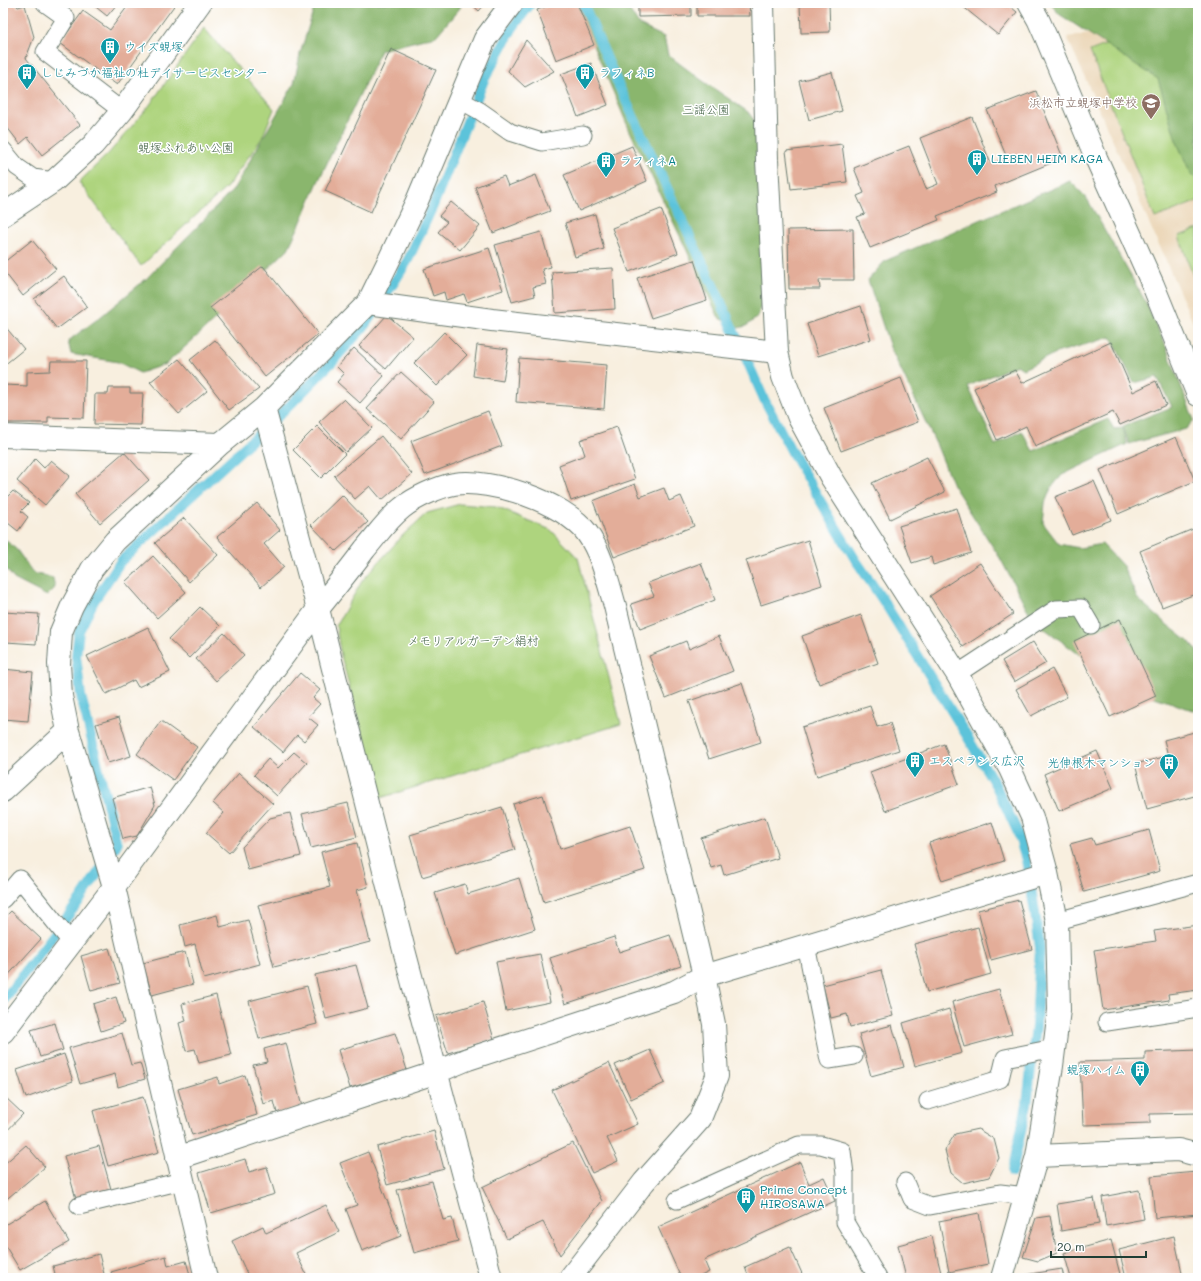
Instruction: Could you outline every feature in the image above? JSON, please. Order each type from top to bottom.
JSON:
[{"type":"street","points":[[3,215],[54,181],[92,145],[122,111],[200,3]]},
{"type":"street","points":[[206,1278],[112,882],[68,731],[61,696],[59,664],[61,632],[72,606],[92,569],[115,542],[220,444],[267,421],[371,303],[390,258],[465,103],[486,39],[512,3]]},
{"type":"street","points":[[763,3],[767,160],[777,352],[783,377],[799,418],[831,477],[957,674],[1010,769],[1032,817],[1034,877],[1057,921],[1059,1010],[1048,1050],[1037,1156],[1002,1278]]},
{"type":"street","points":[[1029,3],[1046,37],[1097,160],[1153,285],[1198,395]]},
{"type":"street","points":[[371,303],[492,320],[777,352]]},
{"type":"street","points":[[267,421],[318,609],[404,950],[491,1278]]},
{"type":"street","points":[[3,436],[220,444]]},
{"type":"street","points":[[3,1032],[64,933],[112,882],[318,609],[392,517],[417,498],[454,484],[478,484],[498,488],[524,494],[549,504],[566,514],[587,533],[600,558],[615,606],[704,976],[714,1024],[717,1076],[700,1119],[644,1182],[570,1278]]},
{"type":"street","points":[[3,791],[68,731]]},
{"type":"street","points":[[177,1158],[437,1072],[468,1058],[674,992],[704,976],[1034,877]]},
{"type":"street","points":[[1037,1156],[1178,1150],[1198,1156]]},
{"type":"lane","points":[[45,3],[66,18],[45,52],[122,111]]},
{"type":"lane","points":[[465,103],[510,132],[542,142],[583,135]]},
{"type":"lane","points":[[3,150],[17,167],[33,178],[54,181]]},
{"type":"lane","points":[[957,674],[1056,609],[1081,608],[1091,625]]},
{"type":"lane","points":[[3,899],[20,879],[64,933]]},
{"type":"lane","points":[[1057,921],[1198,883]]},
{"type":"lane","points":[[806,945],[829,1060],[854,1056]]},
{"type":"lane","points":[[1107,1022],[1198,1008]]},
{"type":"lane","points":[[928,1101],[1000,1079],[1005,1058],[1048,1050]]},
{"type":"lane","points":[[678,1200],[799,1145],[821,1145],[842,1151],[845,1174],[845,1222],[878,1278]]},
{"type":"lane","points":[[79,1206],[182,1181]]},
{"type":"lane","points":[[904,1182],[912,1199],[930,1206],[1000,1193],[1026,1196]]},
{"type":"shaded area","name":"浜松市立蜆塚中学校","points":[[1198,3],[1198,334],[1067,37],[1147,26]]},
{"type":"green space","points":[[313,3],[462,3],[460,8],[436,36],[381,50],[288,249],[205,329],[166,364],[140,373],[118,362],[71,354],[68,341],[99,318],[146,279],[233,190],[294,84],[300,54],[313,12]]},
{"type":"green space","name":"三謡公園","points":[[574,3],[625,3],[639,25],[664,37],[668,55],[748,112],[757,124],[765,291],[758,317],[746,326],[738,328],[719,318],[629,129]]},
{"type":"green space","points":[[1051,3],[1198,3],[1198,181],[1191,174],[1176,140],[1158,79],[1059,14]]},
{"type":"green space","name":"浜松市立蜆塚中学校","points":[[1187,13],[1198,43],[1198,201],[1155,218],[1090,51]]},
{"type":"green space","name":"蜆塚ふれあい公園","points":[[204,28],[274,109],[262,138],[227,187],[141,266],[79,182],[109,153],[149,106]]},
{"type":"green space","points":[[1070,181],[1086,197],[1144,299],[1165,344],[1194,420],[1186,429],[1129,444],[1123,426],[1172,407],[1157,377],[1134,383],[1111,337],[1056,353],[1023,369],[1017,365],[968,386],[995,445],[1022,431],[1033,451],[1108,419],[1114,429],[1123,428],[1127,444],[1062,475],[1051,488],[1045,503],[1043,523],[1059,544],[1079,548],[1102,544],[1123,566],[1137,598],[1198,651],[1198,712],[1146,694],[1096,667],[1033,620],[1000,558],[953,485],[937,446],[890,347],[868,280],[885,261]]},
{"type":"green space","points":[[1198,229],[1198,290],[1179,236]]},
{"type":"green space","name":"メモリアルガーデン絹村","points":[[460,504],[496,507],[551,530],[578,558],[621,724],[380,798],[341,656],[336,626],[362,581],[402,536],[427,513]]},
{"type":"green space","points":[[3,538],[17,550],[33,573],[53,578],[55,588],[47,596],[14,579],[3,565]]},
{"type":"building","name":"しじみづか福祉の杜デイサービスセンター","points":[[3,3],[14,3],[18,7],[25,5],[34,37],[26,58],[80,125],[42,155],[28,137],[20,144],[3,122]]},
{"type":"building","points":[[91,3],[118,3],[107,16]]},
{"type":"building","name":"ウイズ蜆塚","points":[[130,3],[176,3],[117,85],[60,43],[83,11],[110,30]]},
{"type":"building","points":[[470,3],[486,3],[479,11]]},
{"type":"building","points":[[556,3],[577,3],[594,45],[556,60],[537,10]]},
{"type":"building","points":[[638,3],[691,3],[691,16],[638,17]]},
{"type":"building","points":[[697,3],[749,3],[750,16],[697,16]]},
{"type":"building","points":[[800,3],[829,3],[830,32],[801,33]]},
{"type":"building","points":[[963,3],[1006,3],[1017,12],[998,35],[961,5]]},
{"type":"building","points":[[526,40],[554,71],[525,87],[508,71]]},
{"type":"building","points":[[391,49],[436,70],[371,212],[325,191]]},
{"type":"building","name":"ラフィネB","points":[[591,63],[608,105],[578,117],[561,74]]},
{"type":"building","points":[[832,72],[842,111],[809,120],[799,81]]},
{"type":"building","name":"LIEBEN HEIM KAGA","points":[[1036,91],[1063,158],[995,186],[997,192],[937,216],[939,220],[870,248],[857,217],[865,214],[857,196],[864,193],[854,168],[909,146],[926,189],[938,184],[920,138],[972,117],[991,164],[1007,158],[987,110]]},
{"type":"building","points":[[842,144],[847,182],[791,189],[786,151]]},
{"type":"building","name":"ラフィネA","points":[[632,146],[647,181],[579,211],[564,175]]},
{"type":"building","points":[[536,175],[550,211],[493,233],[475,187],[504,176],[508,186]]},
{"type":"building","points":[[451,202],[480,226],[460,250],[438,232],[447,222],[439,216]]},
{"type":"building","points":[[661,209],[678,253],[629,272],[612,228]]},
{"type":"building","points":[[595,214],[604,249],[575,257],[565,223]]},
{"type":"building","points":[[853,229],[854,280],[819,280],[820,289],[789,289],[788,230]]},
{"type":"building","points":[[541,232],[551,267],[542,269],[546,284],[533,287],[535,296],[512,302],[495,245]]},
{"type":"building","points":[[32,240],[56,269],[23,296],[3,270],[3,263]]},
{"type":"building","points":[[489,248],[503,290],[467,302],[464,294],[446,300],[444,292],[433,296],[424,269]]},
{"type":"building","points":[[694,260],[707,300],[651,318],[637,278]]},
{"type":"building","points":[[263,266],[318,334],[265,377],[210,308]]},
{"type":"building","points":[[613,268],[615,309],[555,313],[552,272]]},
{"type":"building","points":[[64,276],[87,307],[57,329],[34,299]]},
{"type":"building","points":[[861,306],[871,339],[818,356],[807,324]]},
{"type":"building","points":[[387,315],[413,337],[386,369],[359,346]]},
{"type":"building","points":[[3,324],[24,349],[3,366]]},
{"type":"building","points":[[444,332],[467,355],[437,386],[414,363]]},
{"type":"building","points":[[215,340],[259,389],[229,410],[190,360]]},
{"type":"building","points":[[1111,342],[1133,392],[1156,381],[1166,405],[1120,425],[1113,412],[1035,447],[1026,426],[997,440],[974,388],[1015,370],[1022,383]]},
{"type":"building","points":[[477,345],[508,349],[503,381],[473,376]]},
{"type":"building","points":[[354,348],[384,376],[360,403],[337,382],[344,374],[337,367]]},
{"type":"building","points":[[519,358],[607,365],[604,409],[516,402]]},
{"type":"building","points":[[179,359],[207,391],[179,414],[150,382]]},
{"type":"building","points":[[51,361],[86,361],[84,418],[48,417],[48,423],[3,423],[4,385],[27,386],[27,372],[50,371]]},
{"type":"building","points":[[401,372],[434,402],[401,439],[367,409]]},
{"type":"building","points":[[901,378],[918,422],[841,451],[824,408]]},
{"type":"building","points":[[109,388],[130,388],[130,393],[143,393],[141,425],[94,424],[95,394],[108,394]]},
{"type":"building","points":[[344,399],[372,428],[346,452],[319,422]]},
{"type":"building","points":[[488,411],[502,446],[425,475],[411,441]]},
{"type":"building","points":[[317,426],[345,454],[321,478],[293,450]]},
{"type":"building","points":[[617,427],[635,479],[571,501],[559,465],[585,455],[580,440]]},
{"type":"building","points":[[381,436],[412,474],[382,500],[370,486],[355,499],[334,476]]},
{"type":"building","points":[[1176,437],[1195,481],[1118,514],[1100,470]]},
{"type":"building","points":[[124,452],[149,480],[100,523],[75,494]]},
{"type":"building","points":[[927,457],[945,492],[890,519],[872,483]]},
{"type":"building","points":[[35,459],[44,468],[51,460],[70,476],[45,505],[17,481]]},
{"type":"building","points":[[1094,481],[1111,520],[1072,535],[1055,497]]},
{"type":"building","points":[[635,484],[640,497],[664,488],[669,501],[681,496],[694,526],[614,557],[593,501]]},
{"type":"building","points":[[13,491],[29,503],[21,511],[28,517],[18,531],[3,519],[3,495],[7,497]]},
{"type":"building","points":[[342,495],[368,522],[336,551],[311,525]]},
{"type":"building","points":[[257,503],[280,530],[264,544],[284,567],[261,587],[217,537]]},
{"type":"building","points":[[957,508],[971,553],[933,565],[931,557],[912,563],[899,526]]},
{"type":"building","points":[[184,518],[218,555],[189,582],[155,543]]},
{"type":"building","points":[[1198,527],[1198,593],[1162,607],[1140,551]]},
{"type":"building","points":[[808,540],[822,585],[761,605],[746,560]]},
{"type":"building","points":[[153,556],[186,592],[157,618],[125,582]]},
{"type":"building","points":[[701,563],[715,600],[640,629],[631,604],[654,596],[648,583]]},
{"type":"building","points":[[980,563],[1013,614],[963,647],[930,596]]},
{"type":"building","points":[[200,607],[220,626],[189,658],[169,639]]},
{"type":"building","points":[[3,612],[39,614],[36,644],[6,642],[3,657]]},
{"type":"building","points":[[861,615],[878,663],[819,684],[802,636]]},
{"type":"building","points":[[1120,619],[1156,696],[1110,717],[1074,641]]},
{"type":"building","points":[[148,627],[170,672],[138,687],[134,680],[106,694],[87,656]]},
{"type":"building","points":[[224,633],[244,655],[216,681],[196,659]]},
{"type":"building","points":[[719,636],[733,671],[666,698],[649,656],[686,641],[689,649]]},
{"type":"building","points":[[1033,642],[1046,663],[1014,682],[1002,661]]},
{"type":"building","points":[[3,669],[33,672],[28,721],[3,719]]},
{"type":"building","points":[[1052,669],[1067,697],[1031,716],[1016,689]]},
{"type":"building","points":[[300,673],[320,690],[313,698],[320,704],[308,717],[318,725],[304,741],[297,735],[283,752],[254,727]]},
{"type":"building","points":[[742,683],[761,742],[709,759],[689,701]]},
{"type":"building","points":[[870,706],[877,727],[890,723],[899,750],[817,776],[802,727]]},
{"type":"building","points":[[119,717],[131,756],[108,763],[96,724]]},
{"type":"building","points":[[161,721],[197,747],[173,780],[137,754]]},
{"type":"building","name":"光伸根木マンション","points":[[1198,731],[1198,795],[1147,809],[1135,764],[1168,756],[1164,740]]},
{"type":"building","name":"エスペランス広沢","points":[[944,744],[959,784],[885,811],[870,772]]},
{"type":"building","points":[[1097,751],[1113,788],[1059,811],[1044,774]]},
{"type":"building","points":[[294,752],[307,763],[277,796],[254,775],[268,759],[278,768]]},
{"type":"building","points":[[239,773],[273,804],[229,853],[206,833],[224,813],[213,803]]},
{"type":"building","points":[[150,787],[155,805],[137,836],[123,839],[112,798]]},
{"type":"building","points":[[543,795],[560,849],[630,826],[645,870],[544,902],[513,804]]},
{"type":"building","points":[[348,803],[357,837],[311,848],[302,814]]},
{"type":"building","points":[[502,807],[515,850],[422,877],[410,835]]},
{"type":"building","points":[[290,813],[301,856],[248,870],[242,847],[270,818]]},
{"type":"building","points":[[765,817],[778,858],[724,875],[721,865],[711,868],[701,838]]},
{"type":"building","points":[[992,822],[1004,861],[942,881],[929,843]]},
{"type":"building","points":[[1149,830],[1160,871],[1084,892],[1070,844],[1092,838],[1095,845]]},
{"type":"building","points":[[357,843],[368,887],[357,890],[370,942],[274,967],[258,905],[330,887],[321,852]]},
{"type":"building","points":[[519,878],[535,929],[455,955],[435,893],[465,884],[468,894]]},
{"type":"building","points":[[1019,900],[1032,949],[991,960],[978,910]]},
{"type":"building","points":[[11,911],[41,939],[3,981],[3,919]]},
{"type":"building","points":[[217,915],[220,927],[248,920],[260,964],[204,979],[195,944],[185,947],[180,925]]},
{"type":"building","points":[[1198,925],[1198,990],[1168,994],[1169,1000],[1103,1010],[1094,950],[1156,941],[1154,931]]},
{"type":"building","points":[[978,927],[991,974],[927,992],[914,944]]},
{"type":"building","points":[[670,935],[681,966],[565,1004],[550,958],[614,937],[619,952]]},
{"type":"building","points":[[109,948],[120,983],[91,991],[81,956]]},
{"type":"building","points":[[185,952],[193,984],[152,995],[143,963]]},
{"type":"building","points":[[540,954],[550,1002],[506,1011],[496,962]]},
{"type":"building","points":[[356,965],[368,1008],[326,1019],[315,975]]},
{"type":"building","points":[[881,970],[893,1016],[850,1027],[847,1014],[831,1018],[823,985]]},
{"type":"building","points":[[307,986],[317,1024],[259,1039],[249,1001]]},
{"type":"building","points":[[999,989],[1012,1034],[964,1047],[952,1002]]},
{"type":"building","points":[[216,995],[231,1055],[199,1063],[195,1049],[186,1051],[179,1023],[186,1021],[182,1004]]},
{"type":"building","points":[[116,997],[124,1023],[101,1031],[93,1004]]},
{"type":"building","points":[[483,1002],[494,1039],[448,1053],[436,1016]]},
{"type":"building","points":[[949,1009],[962,1053],[915,1066],[903,1023]]},
{"type":"building","points":[[55,1023],[63,1050],[40,1057],[31,1030]]},
{"type":"building","points":[[892,1025],[904,1067],[871,1076],[859,1034]]},
{"type":"building","points":[[122,1033],[131,1065],[140,1063],[145,1079],[118,1087],[115,1074],[80,1084],[69,1048]]},
{"type":"building","points":[[395,1033],[407,1070],[350,1088],[338,1050]]},
{"type":"building","points":[[286,1043],[302,1107],[277,1113],[274,1101],[263,1104],[253,1065],[267,1062],[264,1049]]},
{"type":"building","points":[[650,1050],[665,1083],[631,1099],[615,1065]]},
{"type":"building","name":"蜆塚ハイム","points":[[1198,1050],[1198,1113],[1150,1114],[1150,1123],[1083,1125],[1080,1062],[1145,1060],[1145,1052]]},
{"type":"building","points":[[64,1054],[73,1081],[26,1098],[17,1070]]},
{"type":"building","points":[[609,1063],[638,1124],[607,1138],[618,1161],[592,1173],[552,1090]]},
{"type":"building","points":[[245,1075],[257,1115],[192,1135],[178,1089],[218,1077],[219,1084]]},
{"type":"building","points":[[4,1096],[23,1114],[3,1135],[3,1098]]},
{"type":"building","points":[[143,1097],[159,1152],[108,1166],[93,1111]]},
{"type":"building","points":[[978,1129],[994,1139],[999,1158],[989,1177],[963,1183],[951,1173],[945,1150],[955,1134]]},
{"type":"building","points":[[434,1131],[444,1169],[387,1185],[377,1147]]},
{"type":"building","points":[[573,1143],[602,1201],[560,1255],[543,1222],[507,1239],[482,1187]]},
{"type":"building","points":[[26,1145],[45,1167],[3,1202],[3,1165]]},
{"type":"building","points":[[99,1146],[111,1189],[76,1199],[64,1156]]},
{"type":"building","points":[[368,1152],[401,1236],[362,1251],[346,1209],[357,1205],[340,1163]]},
{"type":"building","points":[[245,1159],[249,1172],[267,1167],[275,1194],[211,1213],[199,1173]]},
{"type":"building","name":"Prime Concept HIROSAWA","points":[[800,1162],[809,1184],[824,1177],[835,1201],[704,1260],[709,1272],[697,1278],[681,1278],[658,1227]]},
{"type":"building","points":[[1197,1172],[1198,1214],[1155,1218],[1151,1176]]},
{"type":"building","points":[[432,1181],[443,1220],[452,1218],[458,1241],[414,1253],[397,1190]]},
{"type":"building","points":[[1139,1190],[1144,1219],[1106,1226],[1102,1197]]},
{"type":"building","points":[[1094,1198],[1099,1224],[1061,1231],[1057,1204]]},
{"type":"building","points":[[45,1201],[69,1242],[20,1270],[3,1242],[3,1226]]},
{"type":"building","points":[[326,1205],[339,1232],[296,1253],[308,1278],[261,1278],[260,1275],[254,1278],[249,1278],[232,1241],[263,1226],[266,1233]]},
{"type":"building","points":[[979,1213],[988,1264],[949,1272],[939,1221]]},
{"type":"building","points":[[1050,1216],[1057,1253],[1038,1261],[1023,1257],[1036,1218]]},
{"type":"building","points":[[932,1236],[941,1273],[920,1278],[906,1278],[898,1245]]},
{"type":"building","points":[[1174,1236],[1183,1277],[1126,1278],[1119,1250]]},
{"type":"building","points":[[1111,1240],[1120,1274],[1105,1278],[1071,1278],[1064,1253]]},
{"type":"building","points":[[790,1247],[804,1278],[749,1278],[745,1267]]},
{"type":"building","points":[[99,1254],[105,1278],[56,1278],[53,1266]]},
{"type":"building","points":[[166,1256],[168,1266],[186,1261],[191,1278],[113,1278],[111,1272]]},
{"type":"building","points":[[1062,1269],[1064,1278],[1024,1278],[1024,1275]]},
{"type":"waterway","points":[[3,1001],[80,900],[117,844],[81,696],[76,656],[79,631],[94,601],[121,561],[289,406],[363,328],[408,260],[432,208],[484,80],[512,29],[531,3]]},
{"type":"waterway","points":[[583,3],[618,84],[720,300],[764,399],[795,458],[855,559],[886,605],[968,738],[996,786],[1018,833],[1026,860],[1040,948],[1036,1026],[1027,1104],[1012,1172]]},
{"type":"place","name":"ウイズ蜆塚","points":[[110,64]]},
{"type":"place","name":"しじみづか福祉の杜デイサービスセンター","points":[[27,90]]},
{"type":"place","name":"ラフィネB","points":[[585,90]]},
{"type":"place","name":"浜松市立蜆塚中学校","points":[[1151,120]]},
{"type":"place","name":"LIEBEN HEIM KAGA","points":[[977,176]]},
{"type":"place","name":"ラフィネA","points":[[606,178]]},
{"type":"place","name":"エスペランス広沢","points":[[915,778]]},
{"type":"place","name":"光伸根木マンション","points":[[1169,780]]},
{"type":"place","name":"蜆塚ハイム","points":[[1140,1087]]},
{"type":"place","name":"Prime Concept HIROSAWA","points":[[746,1214]]}]
